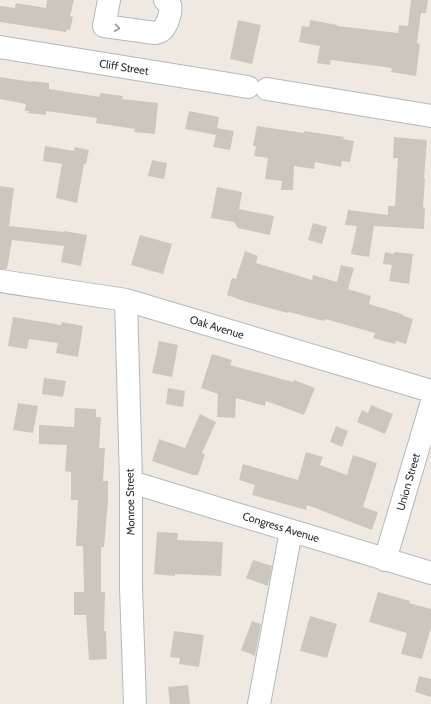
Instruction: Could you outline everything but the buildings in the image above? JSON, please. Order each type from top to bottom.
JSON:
[{"type":"street","points":[[109,0],[104,26],[155,33],[160,32],[168,21],[170,5],[165,0]]},
{"type":"street","name":"Cliff Street","points":[[0,47],[431,116]]},
{"type":"street","name":"Oak Avenue","points":[[0,281],[126,300],[431,391]]},
{"type":"street","name":"Monroe Street","points":[[126,300],[131,587],[135,704]]},
{"type":"street","name":"Union Street","points":[[385,560],[431,405]]},
{"type":"street","name":"Congress Avenue","points":[[130,482],[431,573]]},
{"type":"street","points":[[259,704],[291,531]]}]
